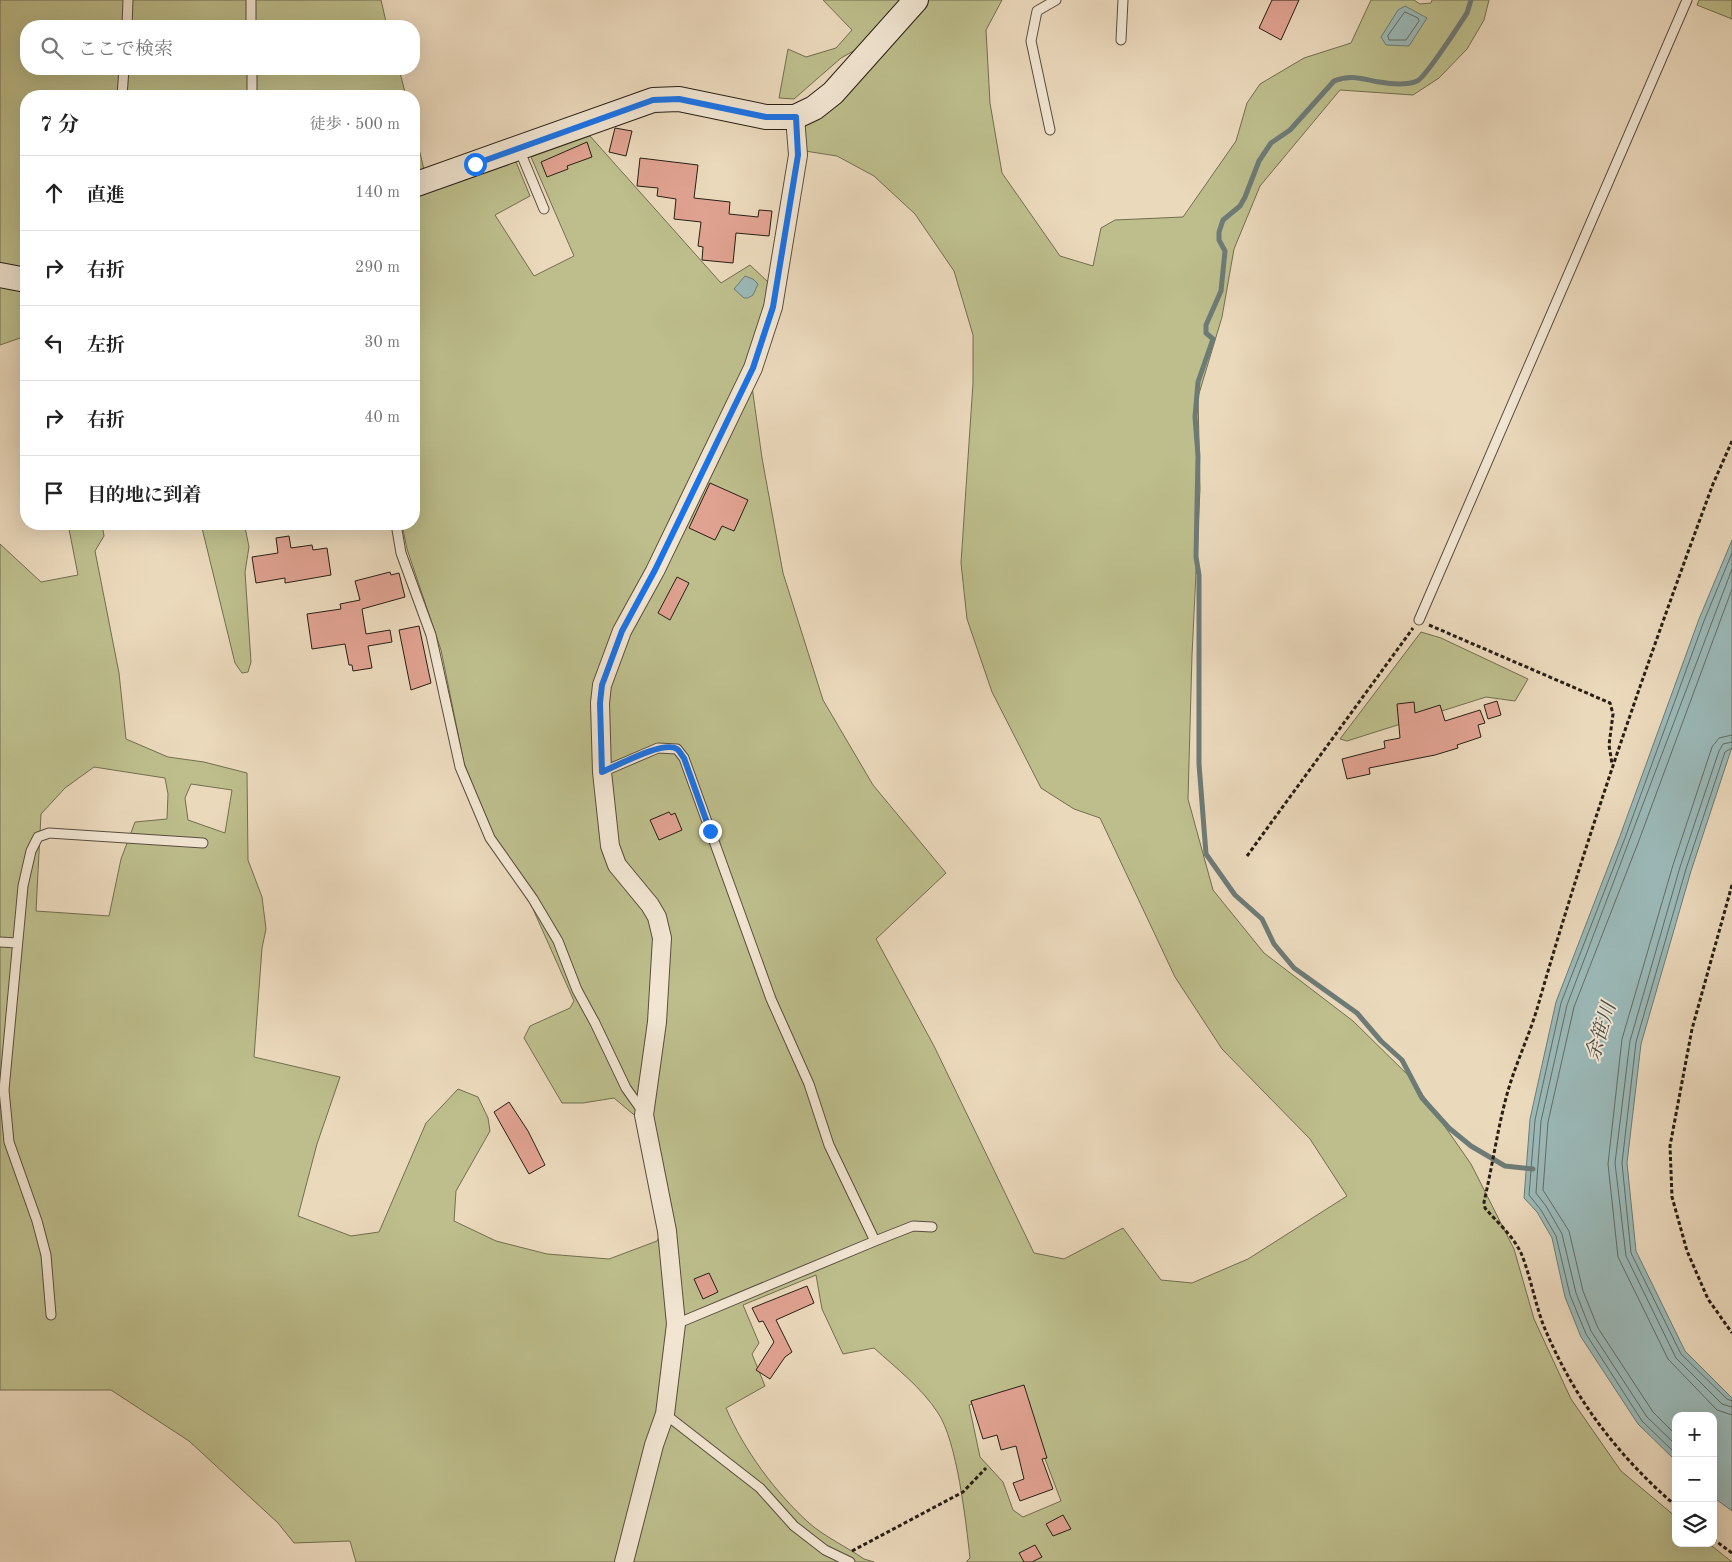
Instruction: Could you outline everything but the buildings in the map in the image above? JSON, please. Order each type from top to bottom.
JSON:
[{"type":"street","points":[[420,183],[653,100],[679,99],[766,117],[796,117],[814,108],[833,93],[916,0]]},
{"type":"street","points":[[624,1562],[652,1453],[665,1414],[676,1324],[673,1275],[667,1231],[644,1115],[657,1022],[662,938],[657,918],[650,905],[617,865],[610,846],[602,772],[600,703],[602,685],[622,631],[655,570],[749,377],[766,335],[773,307],[798,155],[796,117]]},
{"type":"street","points":[[0,275],[20,279]]},
{"type":"lane","points":[[127,20],[128,0]]},
{"type":"lane","points":[[251,0],[252,20]]},
{"type":"lane","points":[[1050,130],[1032,41],[1037,11],[1056,0]]},
{"type":"lane","points":[[1121,40],[1123,0]]},
{"type":"lane","points":[[1419,620],[1687,0]]},
{"type":"lane","points":[[122,90],[124,75]]},
{"type":"lane","points":[[252,75],[252,90]]},
{"type":"lane","points":[[518,149],[544,209]]},
{"type":"lane","points":[[397,530],[401,554],[431,635],[460,768],[490,838],[534,899],[558,941],[577,990],[596,1023],[626,1088],[644,1115]]},
{"type":"lane","points":[[602,772],[658,748],[670,747],[677,749],[684,758],[771,999],[808,1084],[829,1145],[875,1241]]},
{"type":"lane","points":[[51,1315],[46,1255],[37,1221],[9,1142],[4,1090],[23,886],[31,851],[38,837],[49,833],[203,843]]},
{"type":"lane","points":[[0,942],[17,943]]},
{"type":"lane","points":[[676,1324],[913,1226],[932,1227]]},
{"type":"lane","points":[[665,1414],[760,1488],[794,1526],[844,1560]]},
{"type":"path","points":[[1672,1503],[1646,1480],[1610,1441],[1578,1392],[1545,1329],[1520,1252],[1485,1208],[1484,1202],[1506,1099],[1517,1060],[1530,1030],[1563,916],[1612,765],[1713,484],[1732,441]]},
{"type":"path","points":[[1246,856],[1419,620],[1610,702],[1614,714],[1610,745],[1612,765]]},
{"type":"path","points":[[1732,885],[1692,1028],[1670,1146],[1672,1197],[1687,1251],[1708,1300],[1732,1333]]},
{"type":"path","points":[[844,1560],[963,1492],[986,1468]]},
{"type":"path","points":[[1717,1541],[1732,1553]]},
{"type":"green space","points":[[0,0],[381,0],[386,20],[20,20],[20,75],[401,75],[404,90],[20,90],[20,338],[0,345]]},
{"type":"green space","points":[[823,0],[1002,0],[986,30],[990,103],[1002,173],[1060,256],[1093,266],[1101,228],[1115,220],[1183,217],[1236,141],[1247,103],[1260,84],[1304,58],[1351,43],[1371,0],[1414,0],[1420,4],[1431,3],[1432,0],[1489,0],[1484,20],[1467,49],[1439,78],[1413,95],[1340,90],[1260,186],[1234,249],[1222,317],[1198,397],[1200,489],[1192,655],[1188,799],[1213,890],[1264,953],[1353,1021],[1411,1078],[1471,1164],[1514,1249],[1534,1319],[1571,1399],[1621,1471],[1672,1514],[1672,1547],[1713,1547],[1732,1562],[966,1562],[970,1558],[960,1482],[945,1426],[932,1404],[917,1387],[874,1348],[843,1354],[822,1309],[816,1275],[743,1305],[759,1343],[752,1354],[765,1386],[726,1408],[733,1424],[761,1470],[796,1511],[822,1533],[864,1559],[874,1562],[356,1562],[350,1541],[294,1543],[278,1523],[189,1441],[111,1390],[0,1390],[0,544],[41,582],[78,575],[69,530],[103,530],[104,536],[95,551],[119,673],[126,739],[168,757],[204,762],[247,773],[248,860],[262,897],[266,929],[262,948],[254,1057],[340,1077],[317,1144],[298,1216],[351,1236],[379,1232],[426,1123],[458,1089],[478,1097],[488,1118],[490,1131],[456,1191],[454,1221],[496,1241],[547,1254],[609,1259],[657,1241],[669,1216],[650,1123],[633,1114],[614,1098],[583,1103],[562,1103],[524,1038],[530,1026],[570,1008],[574,1001],[533,909],[492,833],[464,763],[441,650],[407,549],[403,530],[420,530],[420,153],[428,187],[514,157],[530,196],[495,215],[534,276],[574,256],[531,157],[590,136],[721,283],[750,265],[768,282],[763,318],[749,365],[762,458],[783,573],[823,700],[873,785],[946,873],[876,939],[934,1046],[1034,1253],[1064,1259],[1123,1228],[1161,1280],[1192,1283],[1248,1259],[1347,1196],[1310,1139],[1222,1049],[1175,977],[1100,818],[1074,809],[1041,788],[992,692],[967,619],[961,563],[973,383],[973,335],[954,271],[915,214],[874,176],[837,156],[805,151],[804,120],[866,44],[841,58],[794,99],[779,98],[788,49],[806,57],[836,48],[852,30]],"holes":[[[94,767],[165,778],[168,794],[167,819],[135,822],[121,859],[109,916],[36,911],[41,814],[65,788]],[[191,784],[232,790],[225,833],[188,820],[185,798]],[[1019,1390],[1061,1501],[1023,1517],[1013,1510],[1003,1482],[980,1457],[969,1405]]]},
{"type":"green space","points":[[1699,0],[1732,0],[1732,19],[1697,5]]},
{"type":"green space","points":[[202,530],[246,530],[249,547],[245,572],[251,662],[248,672],[242,673],[235,663]]},
{"type":"green space","points":[[1421,632],[1441,638],[1528,679],[1515,701],[1486,697],[1347,741],[1340,739]]},
{"type":"water","points":[[1405,6],[1427,18],[1409,46],[1386,45],[1381,37],[1398,10]]},
{"type":"water","points":[[745,276],[753,279],[758,284],[753,295],[748,298],[744,298],[734,289]]},
{"type":"water","name":"余笹川","points":[[1732,540],[1732,747],[1691,871],[1641,1044],[1627,1163],[1636,1251],[1685,1351],[1732,1398],[1732,1511],[1717,1500],[1717,1412],[1672,1412],[1672,1457],[1638,1424],[1581,1337],[1565,1297],[1552,1238],[1537,1212],[1524,1198],[1530,1119],[1556,1002],[1620,836],[1699,619]]},
{"type":"waterway","points":[[1471,0],[1467,13],[1450,39],[1417,81],[1408,84],[1393,84],[1351,77],[1334,81],[1290,130],[1271,143],[1259,161],[1240,206],[1223,220],[1219,232],[1219,240],[1225,251],[1221,291],[1206,325],[1206,333],[1213,339],[1198,382],[1195,417],[1198,456],[1196,557],[1199,575],[1199,764],[1206,854],[1235,895],[1262,919],[1274,944],[1294,968],[1357,1013],[1381,1041],[1402,1060],[1422,1098],[1449,1128],[1471,1146],[1505,1166],[1533,1169]]},
{"type":"route","points":[[475,164],[653,100],[679,99],[729,111],[766,117],[796,117],[798,155],[773,307],[766,335],[753,368],[655,570],[636,601],[622,631],[602,685],[599,725],[602,772],[658,748],[670,747],[677,749],[684,758],[710,831]]}]
